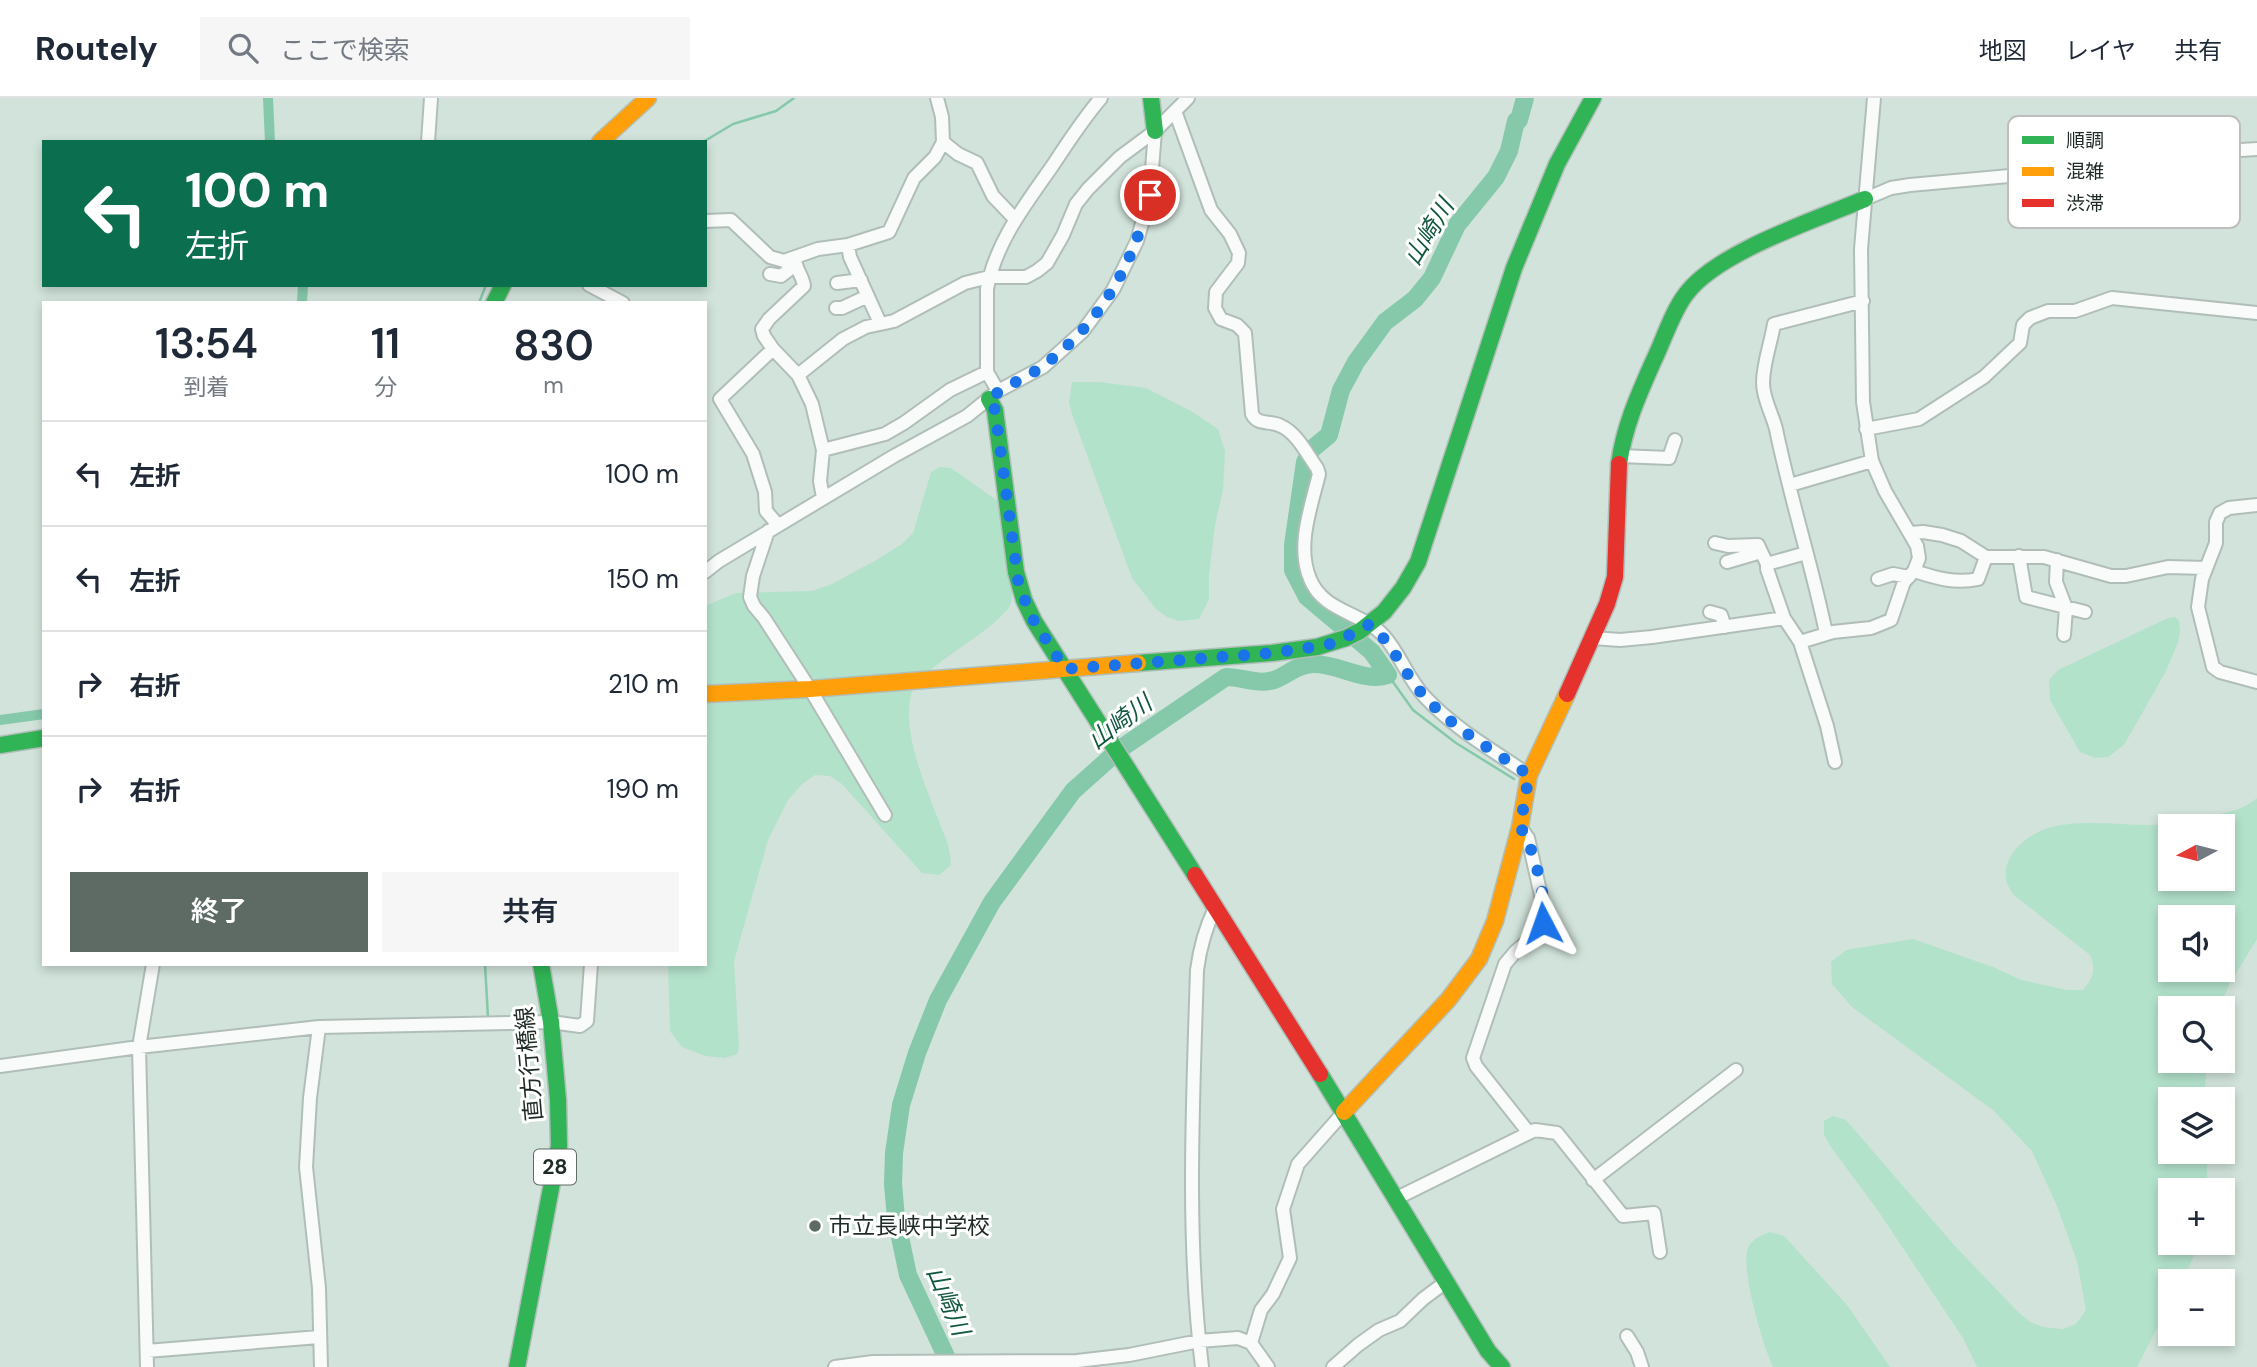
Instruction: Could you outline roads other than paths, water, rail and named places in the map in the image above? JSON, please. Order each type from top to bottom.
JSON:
[{"type":"street","points":[[428,140],[431,98]]},
{"type":"street","points":[[602,140],[648,98]]},
{"type":"street","points":[[770,274],[780,275],[818,248],[848,245],[889,232],[914,178],[935,158],[943,142],[942,117],[937,98]]},
{"type":"street","points":[[1101,98],[1015,219],[989,277],[986,302],[987,372],[994,395],[1019,587],[1034,621],[1344,1112],[1488,1351],[1502,1367]]},
{"type":"street","points":[[707,571],[823,498],[967,416],[994,395],[1043,367],[1083,331],[1113,290],[1137,241],[1144,218],[1150,195],[1155,131],[1151,98]]},
{"type":"street","points":[[798,375],[843,340],[866,327],[894,321],[965,283],[989,277],[1026,277],[1047,263],[1076,204],[1088,189],[1120,157],[1155,131],[1188,98]]},
{"type":"street","points":[[707,694],[810,689],[1272,653],[1320,646],[1348,637],[1368,625],[1392,603],[1409,581],[1418,562],[1514,268],[1557,164],[1593,98]]},
{"type":"street","points":[[1800,642],[1826,633],[1871,628],[1891,620],[1904,582],[1912,574],[1919,558],[1917,546],[1885,491],[1872,461],[1863,402],[1861,248],[1874,98]]},
{"type":"street","points":[[1175,111],[1211,210],[1230,234],[1239,253],[1238,263],[1216,292],[1215,308],[1221,319],[1237,325],[1245,333],[1252,414],[1259,422],[1280,425],[1288,430],[1319,474],[1306,525],[1305,558],[1311,582],[1325,600],[1385,637],[1411,680],[1427,699],[1464,731],[1529,775]]},
{"type":"street","points":[[943,142],[958,154],[977,163],[993,196],[1015,219]]},
{"type":"street","points":[[1251,1343],[1261,1310],[1273,1294],[1290,1258],[1283,1209],[1298,1164],[1448,1000],[1479,959],[1495,921],[1520,827],[1529,775],[1593,638],[1615,577],[1620,456],[1630,410],[1684,296],[1700,278],[1751,247],[1891,188],[2008,176]]},
{"type":"street","points":[[707,221],[731,220],[770,257],[795,262]]},
{"type":"street","points":[[848,245],[850,257],[880,324]]},
{"type":"street","points":[[795,262],[803,279],[803,289],[769,319],[762,329],[773,349],[798,375],[812,404],[823,450],[820,481],[823,498]]},
{"type":"street","points":[[837,284],[861,280]]},
{"type":"street","points":[[593,287],[619,301]]},
{"type":"street","points":[[836,308],[842,308],[868,296]]},
{"type":"street","points":[[1866,429],[1899,425],[1919,419],[1984,377],[2020,343],[2024,325],[2030,318],[2048,311],[2075,311],[2112,298],[2257,313]]},
{"type":"street","points":[[1826,633],[1763,383],[1774,324],[1863,301]]},
{"type":"street","points":[[773,349],[720,399],[753,454],[765,492],[766,511],[773,528],[753,576],[750,597],[810,689],[885,815]]},
{"type":"street","points":[[823,450],[885,433],[904,423],[950,390],[987,372]]},
{"type":"street","points":[[1620,456],[1669,458],[1675,440]]},
{"type":"street","points":[[1790,485],[1872,461]]},
{"type":"street","points":[[2257,505],[2229,508],[2220,513],[2216,522],[2216,543],[2206,568],[2198,607],[2213,667],[2220,672],[2257,682]]},
{"type":"street","points":[[1910,533],[1942,535],[1961,541],[1986,556],[2057,560],[2111,576],[2126,576],[2180,566],[2206,568]]},
{"type":"street","points":[[1716,543],[1728,546],[1758,545],[1767,564],[1784,618],[1800,642],[1827,726],[1835,762]]},
{"type":"street","points":[[1727,562],[1761,552]]},
{"type":"street","points":[[1767,564],[1806,553]]},
{"type":"street","points":[[1878,579],[1894,574],[1912,574],[1962,583],[1978,579],[1986,556]]},
{"type":"street","points":[[2019,556],[2026,597],[2085,612]]},
{"type":"street","points":[[2057,560],[2056,582],[2066,607],[2064,635]]},
{"type":"street","points":[[1710,612],[1721,615],[1725,627]]},
{"type":"street","points":[[1593,638],[1630,639],[1784,618]]},
{"type":"street","points":[[0,745],[42,738]]},
{"type":"street","points":[[1520,827],[1528,838],[1545,913],[1543,923],[1535,935],[1505,964],[1474,1048],[1473,1058],[1476,1066],[1530,1133]]},
{"type":"street","points":[[1202,1367],[1191,1202],[1197,970],[1199,947],[1215,908]]},
{"type":"street","points":[[147,1367],[139,1047],[153,966]]},
{"type":"street","name":"直方行橋線","points":[[517,1367],[559,1146],[551,1023],[541,966]]},
{"type":"street","points":[[0,1066],[319,1027],[551,1023],[580,1026],[586,1021],[591,966]]},
{"type":"street","points":[[319,1027],[310,1098],[306,1167],[319,1288],[321,1367]]},
{"type":"street","points":[[1593,1180],[1736,1070]]},
{"type":"street","points":[[1395,1199],[1535,1130],[1557,1133],[1623,1216],[1654,1213],[1660,1252]]},
{"type":"street","points":[[1333,1367],[1357,1345],[1379,1330],[1400,1321],[1447,1281]]},
{"type":"street","points":[[1627,1336],[1642,1367]]},
{"type":"street","points":[[147,1351],[319,1337]]},
{"type":"street","points":[[835,1367],[873,1362],[1077,1361],[1199,1340],[1238,1338],[1251,1343],[1268,1367]]},
{"type":"waterway","points":[[268,98],[270,140]]},
{"type":"waterway","points":[[706,140],[733,124],[776,111],[794,98]]},
{"type":"waterway","name":"山崎川","points":[[951,1367],[908,1275],[896,1218],[893,1184],[894,1153],[901,1105],[917,1053],[938,1000],[992,902],[1073,791],[1120,749],[1226,677],[1268,681],[1313,664],[1370,677],[1388,675],[1372,652],[1307,597],[1293,570],[1293,545],[1305,462],[1312,449],[1329,435],[1341,390],[1356,362],[1385,322],[1415,299],[1432,278],[1457,225],[1496,177],[1509,151],[1525,98]]},
{"type":"waterway","points":[[302,301],[303,287]]},
{"type":"waterway","points":[[480,301],[485,287]]},
{"type":"waterway","points":[[1388,675],[1413,710],[1456,743],[1514,779]]},
{"type":"waterway","points":[[0,720],[42,714]]},
{"type":"waterway","points":[[485,966],[488,1018]]},
{"type":"place","name":"市立長峡中学校","points":[[815,1226]]}]
